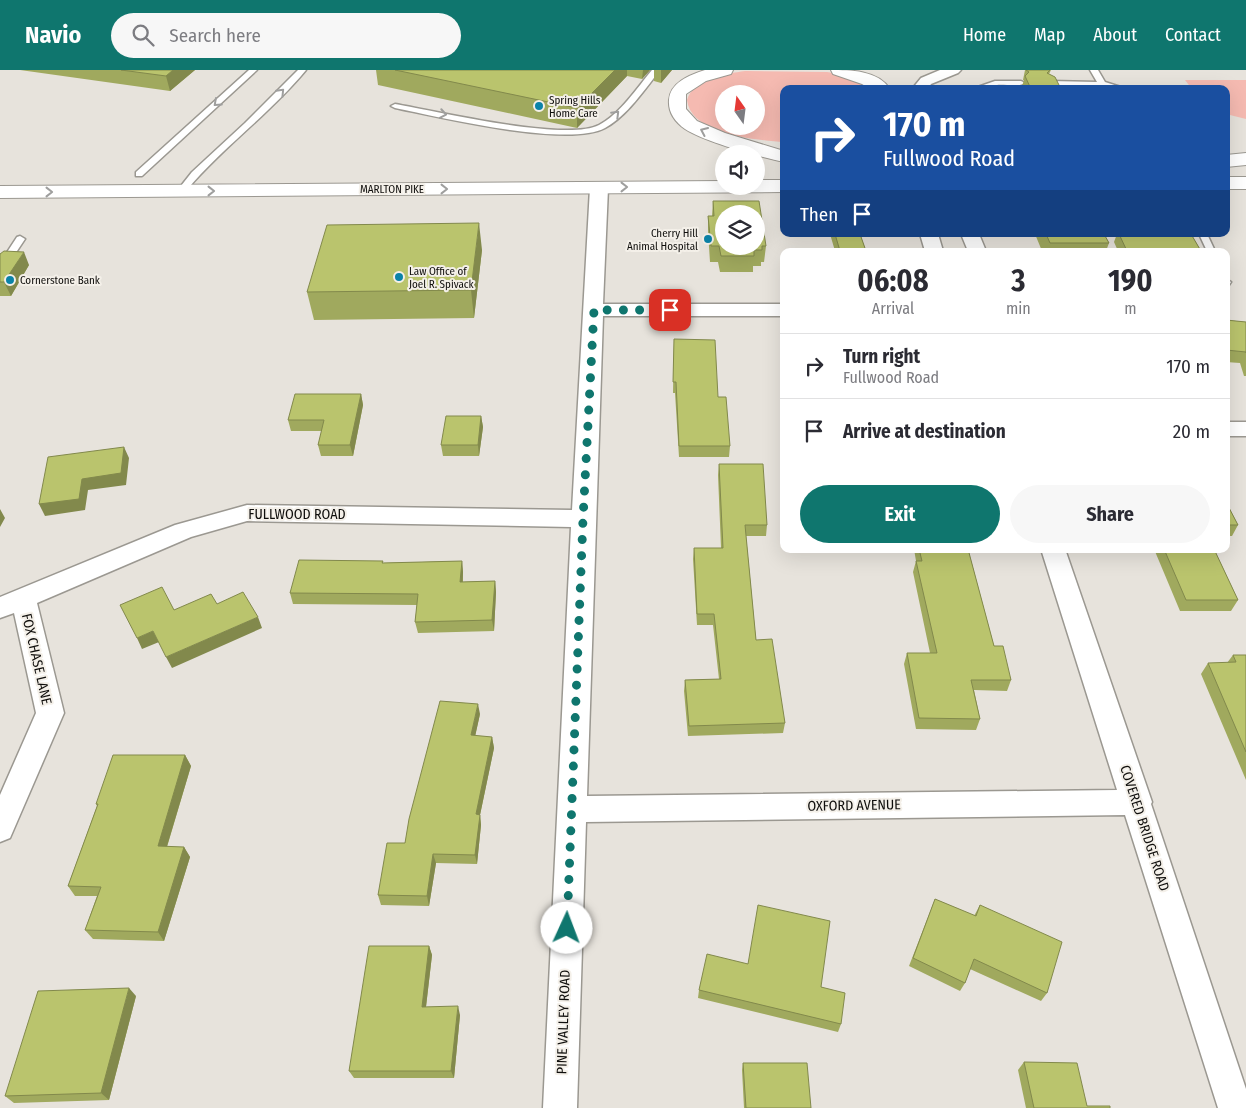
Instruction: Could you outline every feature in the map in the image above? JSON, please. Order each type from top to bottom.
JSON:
[{"type":"highway","points":[[725,70],[690,82],[678,92],[677,110],[691,125],[719,138],[780,156]]},
{"type":"highway","points":[[839,70],[868,80],[876,85]]},
{"type":"highway","points":[[1230,162],[1246,160]]},
{"type":"highway","points":[[765,169],[780,168]]},
{"type":"highway","name":"MARLTON PIKE","points":[[53,174],[715,169]]},
{"type":"highway","points":[[1230,184],[1246,183]]},
{"type":"highway","name":"MARLTON PIKE","points":[[0,192],[780,186]]},
{"type":"street","points":[[923,85],[926,81],[949,70]]},
{"type":"street","name":"PINE VALLEY ROAD","points":[[560,1108],[583,519],[599,188]]},
{"type":"street","points":[[594,310],[780,310]]},
{"type":"street","points":[[1230,429],[1246,429]]},
{"type":"street","name":"FULLWOOD ROAD","points":[[11,603],[183,532],[248,513],[583,519]]},
{"type":"street","name":"COVERED BRIDGE ROAD","points":[[1054,553],[1137,802],[1235,1108]]},
{"type":"street","name":"FOX CHASE LANE","points":[[0,829],[50,713],[11,603]]},
{"type":"street","name":"OXFORD AVENUE","points":[[572,809],[1137,802]]},
{"type":"lane","points":[[139,174],[253,70]]},
{"type":"lane","points":[[182,191],[195,174],[248,125],[302,70]]},
{"type":"lane","points":[[395,106],[544,131],[570,134],[588,132],[601,128],[656,70]]},
{"type":"lane","points":[[1094,70],[1102,84]]},
{"type":"lane","points":[[989,85],[995,83],[1020,84]]},
{"type":"lane","points":[[1050,83],[1106,85]]},
{"type":"lane","points":[[4,264],[20,238]]},
{"type":"shaded area","points":[[745,71],[827,72],[845,75],[866,85],[780,85],[780,142],[758,140],[734,135],[765,135],[765,85],[715,85],[715,129],[700,121],[691,112],[687,100],[696,86],[711,78]]},
{"type":"shaded area","points":[[1185,80],[1246,80],[1246,119],[1230,115],[1230,85],[1189,85]]},
{"type":"building","points":[[121,70],[173,70],[166,76]]},
{"type":"building","points":[[395,70],[615,70],[577,108]]},
{"type":"building","points":[[1026,70],[1050,70],[1047,73],[1055,77],[1059,85],[1029,85],[1025,76],[1029,72]]},
{"type":"building","points":[[713,201],[759,201],[760,205],[715,205],[715,246],[711,246],[708,216],[714,216]]},
{"type":"building","points":[[479,223],[471,290],[307,292],[327,225]]},
{"type":"building","points":[[836,237],[861,237],[865,248],[839,248]]},
{"type":"building","points":[[1047,237],[1106,237],[1109,243],[1050,243]]},
{"type":"building","points":[[1120,237],[1193,237],[1199,248],[1126,248]]},
{"type":"building","points":[[4,251],[24,252],[4,282],[0,282],[0,254]]},
{"type":"building","points":[[721,255],[754,255],[754,256]]},
{"type":"building","points":[[1230,320],[1246,322],[1246,352],[1230,350]]},
{"type":"building","points":[[674,339],[715,340],[718,397],[726,397],[730,446],[679,446],[676,382],[673,382]]},
{"type":"building","points":[[295,394],[361,394],[350,445],[318,445],[324,420],[288,420]]},
{"type":"building","points":[[446,416],[481,416],[478,445],[441,445]]},
{"type":"building","points":[[124,447],[121,473],[82,479],[79,499],[39,504],[48,457]]},
{"type":"building","points":[[719,464],[763,464],[767,525],[745,525],[756,640],[772,639],[785,723],[689,726],[685,680],[721,679],[714,614],[697,614],[694,548],[723,548]]},
{"type":"building","points":[[1230,510],[1238,525],[1230,525]]},
{"type":"building","points":[[920,553],[969,553],[994,646],[1003,646],[1011,680],[971,680],[980,719],[919,718],[907,653],[937,653],[916,561],[922,561]]},
{"type":"building","points":[[1166,553],[1216,553],[1238,600],[1186,600]]},
{"type":"building","points":[[299,560],[383,561],[382,563],[462,561],[460,582],[495,581],[492,620],[415,622],[418,594],[290,593]]},
{"type":"building","points":[[162,587],[174,610],[211,594],[217,604],[243,592],[258,617],[166,657],[153,631],[137,638],[120,605]]},
{"type":"building","points":[[1233,655],[1246,655],[1246,752],[1208,663],[1236,662]]},
{"type":"building","points":[[440,701],[478,704],[471,735],[492,737],[476,814],[480,815],[475,855],[433,854],[427,896],[378,895],[387,843],[405,843],[409,819]]},
{"type":"building","points":[[113,755],[185,755],[158,846],[184,847],[158,932],[85,930],[101,887],[68,886],[98,804],[96,804]]},
{"type":"building","points":[[935,899],[976,916],[980,905],[1062,942],[1047,993],[974,959],[965,983],[913,958]]},
{"type":"building","points":[[758,905],[830,921],[821,987],[845,993],[841,1024],[699,990],[707,954],[748,964]]},
{"type":"building","points":[[369,946],[429,946],[422,1007],[458,1006],[451,1071],[349,1071]]},
{"type":"building","points":[[129,988],[101,1093],[5,1096],[38,991]]},
{"type":"building","points":[[1024,1062],[1077,1063],[1087,1106],[1110,1106],[1110,1108],[1034,1108]]},
{"type":"building","points":[[743,1063],[807,1063],[811,1108],[746,1108]]},
{"type":"place","name":"Spring Hills Home Care","points":[[539,106]]},
{"type":"place","name":"Cherry Hill Animal Hospital","points":[[708,239]]},
{"type":"place","name":"Law Office of Joel R. Spivack","points":[[399,277]]},
{"type":"place","name":"Cornerstone Bank","points":[[10,280]]},
{"type":"route","points":[[567,928],[583,519],[594,310],[670,310]]}]
